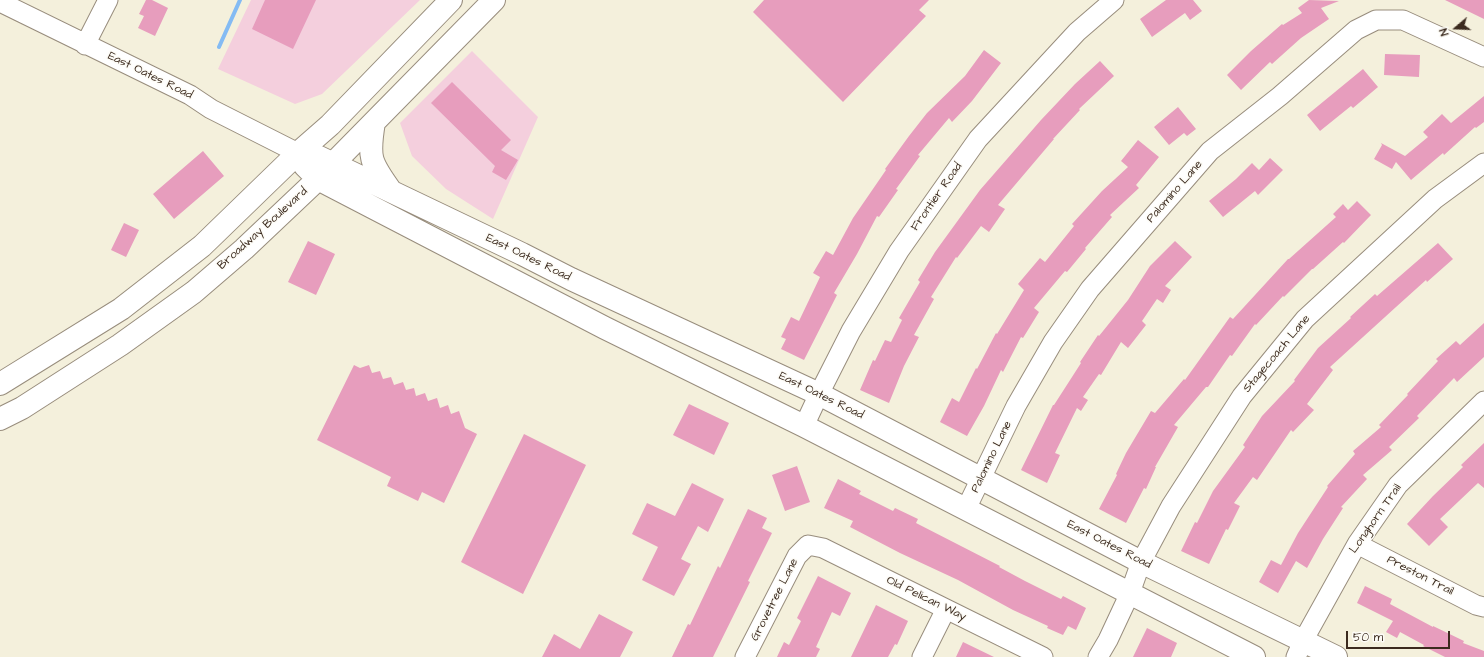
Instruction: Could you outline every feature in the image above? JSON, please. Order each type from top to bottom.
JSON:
[{"type":"main road","points":[[0,384],[121,309],[202,246],[298,153],[330,125],[450,0]]},
{"type":"main road","name":"Broadway Boulevard","points":[[0,419],[22,408],[120,345],[194,292],[244,249],[318,179],[494,0]]},
{"type":"main road","points":[[374,122],[370,148],[371,156],[376,170],[392,192]]},
{"type":"main road","name":"East Oates Road","points":[[298,153],[319,157],[334,163],[571,279],[819,394],[1142,562],[1299,649],[1336,657]]},
{"type":"main road","name":"East Oates Road","points":[[298,153],[305,166],[318,179],[558,303],[804,426],[1254,657]]},
{"type":"main road","points":[[558,303],[571,279]]},
{"type":"street","points":[[85,44],[108,0]]},
{"type":"street","name":"Frontier Road","points":[[804,426],[851,331],[899,251],[978,139],[1077,32],[1114,0]]},
{"type":"street","name":"East Oates Road","points":[[0,2],[190,95],[211,109],[298,153]]},
{"type":"street","name":"Palomino Lane","points":[[966,509],[1016,406],[1053,342],[1090,288],[1210,151],[1280,96],[1356,30],[1376,20],[1403,20],[1484,58]]},
{"type":"street","name":"Stagecoach Lane","points":[[1098,657],[1108,640],[1130,593],[1142,562],[1171,506],[1242,396],[1305,319],[1435,199],[1484,163]]},
{"type":"street","name":"Longhorn Trail","points":[[1299,649],[1357,544],[1398,485],[1484,401]]},
{"type":"street","name":"Preston Trail","points":[[1357,544],[1476,605],[1484,607]]},
{"type":"street","name":"Old Pelican Way","points":[[808,545],[823,548],[1043,657]]},
{"type":"street","name":"Grovetree Lane","points":[[745,657],[797,556],[808,545]]},
{"type":"street","points":[[922,657],[946,609]]},
{"type":"shaded area","points":[[251,0],[420,0],[322,94],[295,104],[218,69]]},
{"type":"shaded area","points":[[472,51],[538,117],[493,219],[446,189],[412,156],[400,123]]},
{"type":"building","points":[[146,0],[152,0],[168,8],[155,36],[138,28],[144,16],[139,14]]},
{"type":"building","points":[[265,0],[316,0],[293,49],[252,29]]},
{"type":"building","points":[[764,0],[929,0],[919,10],[926,16],[843,102],[753,12]]},
{"type":"building","points":[[1166,0],[1193,0],[1202,11],[1190,20],[1185,13],[1152,37],[1140,19]]},
{"type":"building","points":[[1309,0],[1339,1],[1321,8],[1329,19],[1301,38],[1272,64],[1270,62],[1241,90],[1227,75],[1251,51],[1282,24],[1283,25],[1302,13],[1298,8]]},
{"type":"building","points":[[1445,0],[1484,0],[1484,19]]},
{"type":"building","points":[[984,50],[1001,63],[972,101],[952,122],[949,118],[918,155],[920,156],[896,189],[898,190],[879,217],[877,216],[834,293],[837,295],[804,360],[781,349],[786,339],[781,337],[791,317],[799,321],[820,277],[813,273],[826,251],[833,255],[853,218],[886,170],[885,169],[909,136],[927,113],[965,76]]},
{"type":"building","points":[[1385,54],[1420,55],[1419,77],[1384,75]]},
{"type":"building","points":[[1100,61],[1114,76],[1079,109],[1080,110],[1053,139],[998,205],[1005,209],[989,232],[981,226],[957,258],[956,257],[931,297],[934,299],[914,335],[919,337],[904,366],[889,403],[860,390],[873,360],[875,361],[885,340],[891,342],[902,320],[899,318],[920,282],[918,280],[935,252],[980,190],[1041,120],[1075,84]]},
{"type":"building","points":[[1363,69],[1378,87],[1353,108],[1351,106],[1320,131],[1307,115]]},
{"type":"building","points":[[452,82],[511,140],[501,150],[518,160],[506,180],[492,172],[495,166],[431,103]]},
{"type":"building","points":[[1484,96],[1484,122],[1476,128],[1475,127],[1444,155],[1443,153],[1411,180],[1396,162],[1392,169],[1374,159],[1382,145],[1381,143],[1405,156],[1428,137],[1423,132],[1442,114],[1451,123]]},
{"type":"building","points":[[1178,107],[1196,129],[1187,136],[1184,133],[1169,145],[1154,127]]},
{"type":"building","points":[[1138,140],[1159,157],[1136,185],[1139,188],[1110,215],[1112,217],[1085,248],[1086,249],[1067,272],[1065,271],[1034,308],[1039,312],[1023,338],[1021,337],[1003,372],[1001,370],[984,406],[967,436],[940,422],[952,398],[959,402],[996,333],[997,334],[1024,290],[1018,284],[1040,258],[1045,262],[1074,226],[1072,224],[1102,191],[1128,167],[1121,161]]},
{"type":"building","points":[[203,151],[224,176],[174,219],[153,194]]},
{"type":"building","points":[[1270,158],[1283,170],[1258,195],[1255,191],[1223,217],[1209,201],[1236,179],[1252,163],[1259,170]]},
{"type":"building","points":[[1357,201],[1371,215],[1344,243],[1343,242],[1312,269],[1284,297],[1283,296],[1256,325],[1255,324],[1232,356],[1230,355],[1208,387],[1206,387],[1174,425],[1178,427],[1155,467],[1146,489],[1144,488],[1126,523],[1099,509],[1117,475],[1116,474],[1126,453],[1151,411],[1155,413],[1184,379],[1185,380],[1230,317],[1233,319],[1288,259],[1336,217],[1333,214],[1343,204],[1348,210]]},
{"type":"building","points":[[124,223],[139,230],[126,257],[111,250]]},
{"type":"building","points":[[308,241],[335,254],[316,295],[288,282]]},
{"type":"building","points":[[1175,241],[1192,257],[1165,286],[1171,290],[1163,303],[1157,299],[1142,321],[1146,325],[1128,348],[1121,342],[1101,375],[1099,374],[1083,397],[1088,400],[1081,411],[1077,408],[1055,453],[1060,455],[1047,483],[1021,470],[1053,405],[1098,335],[1099,336],[1128,300],[1150,266]]},
{"type":"building","points":[[1438,243],[1453,259],[1427,282],[1426,280],[1330,367],[1333,370],[1307,404],[1314,410],[1293,432],[1291,430],[1257,480],[1253,477],[1234,503],[1240,506],[1228,530],[1226,529],[1209,564],[1181,551],[1195,522],[1197,523],[1213,491],[1245,447],[1243,445],[1262,416],[1295,381],[1294,380],[1318,348],[1375,294],[1377,296]]},
{"type":"building","points":[[1484,323],[1484,357],[1457,382],[1454,378],[1417,416],[1419,418],[1389,447],[1392,450],[1363,475],[1367,479],[1341,507],[1343,508],[1323,539],[1307,568],[1296,561],[1278,593],[1259,582],[1271,560],[1281,565],[1298,533],[1328,487],[1327,486],[1355,454],[1353,451],[1381,427],[1379,425],[1438,361],[1436,359],[1456,341],[1460,345]]},
{"type":"building","points":[[354,365],[360,368],[369,365],[372,373],[380,371],[383,379],[391,377],[394,385],[403,382],[406,390],[414,388],[416,396],[425,393],[428,401],[437,398],[440,408],[448,405],[451,414],[459,411],[465,428],[477,434],[444,503],[422,492],[418,501],[387,486],[391,477],[317,440]]},
{"type":"building","points":[[689,404],[729,423],[714,455],[673,435]]},
{"type":"building","points":[[524,434],[586,465],[523,594],[461,562]]},
{"type":"building","points":[[1484,443],[1484,488],[1478,483],[1440,519],[1448,527],[1429,546],[1407,524],[1463,467],[1461,465]]},
{"type":"building","points":[[797,466],[810,502],[785,511],[772,475]]},
{"type":"building","points":[[838,479],[861,491],[859,494],[893,511],[895,508],[918,519],[916,523],[1000,566],[999,567],[1025,581],[1061,599],[1063,596],[1086,608],[1076,630],[1068,626],[1063,635],[1047,628],[1048,626],[1013,610],[958,580],[900,553],[850,527],[853,521],[824,508]]},
{"type":"building","points":[[692,483],[724,499],[708,532],[698,526],[681,559],[691,564],[674,596],[642,580],[658,547],[632,534],[647,503],[675,516]]},
{"type":"building","points":[[748,509],[767,518],[762,528],[772,533],[713,657],[672,657],[688,624],[690,625],[718,566],[720,568]]},
{"type":"building","points":[[818,576],[851,593],[840,616],[832,612],[816,647],[820,649],[816,657],[777,657],[784,642],[789,645],[801,621],[797,618]]},
{"type":"building","points":[[1365,586],[1392,599],[1390,604],[1433,627],[1464,641],[1463,643],[1484,651],[1484,657],[1445,657],[1400,632],[1397,638],[1386,632],[1393,621],[1357,603]]},
{"type":"building","points":[[876,605],[908,621],[897,645],[895,644],[888,657],[851,657]]},
{"type":"building","points":[[599,614],[633,632],[620,657],[542,657],[554,634],[580,649]]},
{"type":"building","points":[[1147,628],[1177,643],[1171,657],[1133,657]]},
{"type":"building","points":[[963,642],[994,657],[956,657]]},
{"type":"waterway","points":[[219,47],[240,0]]}]
